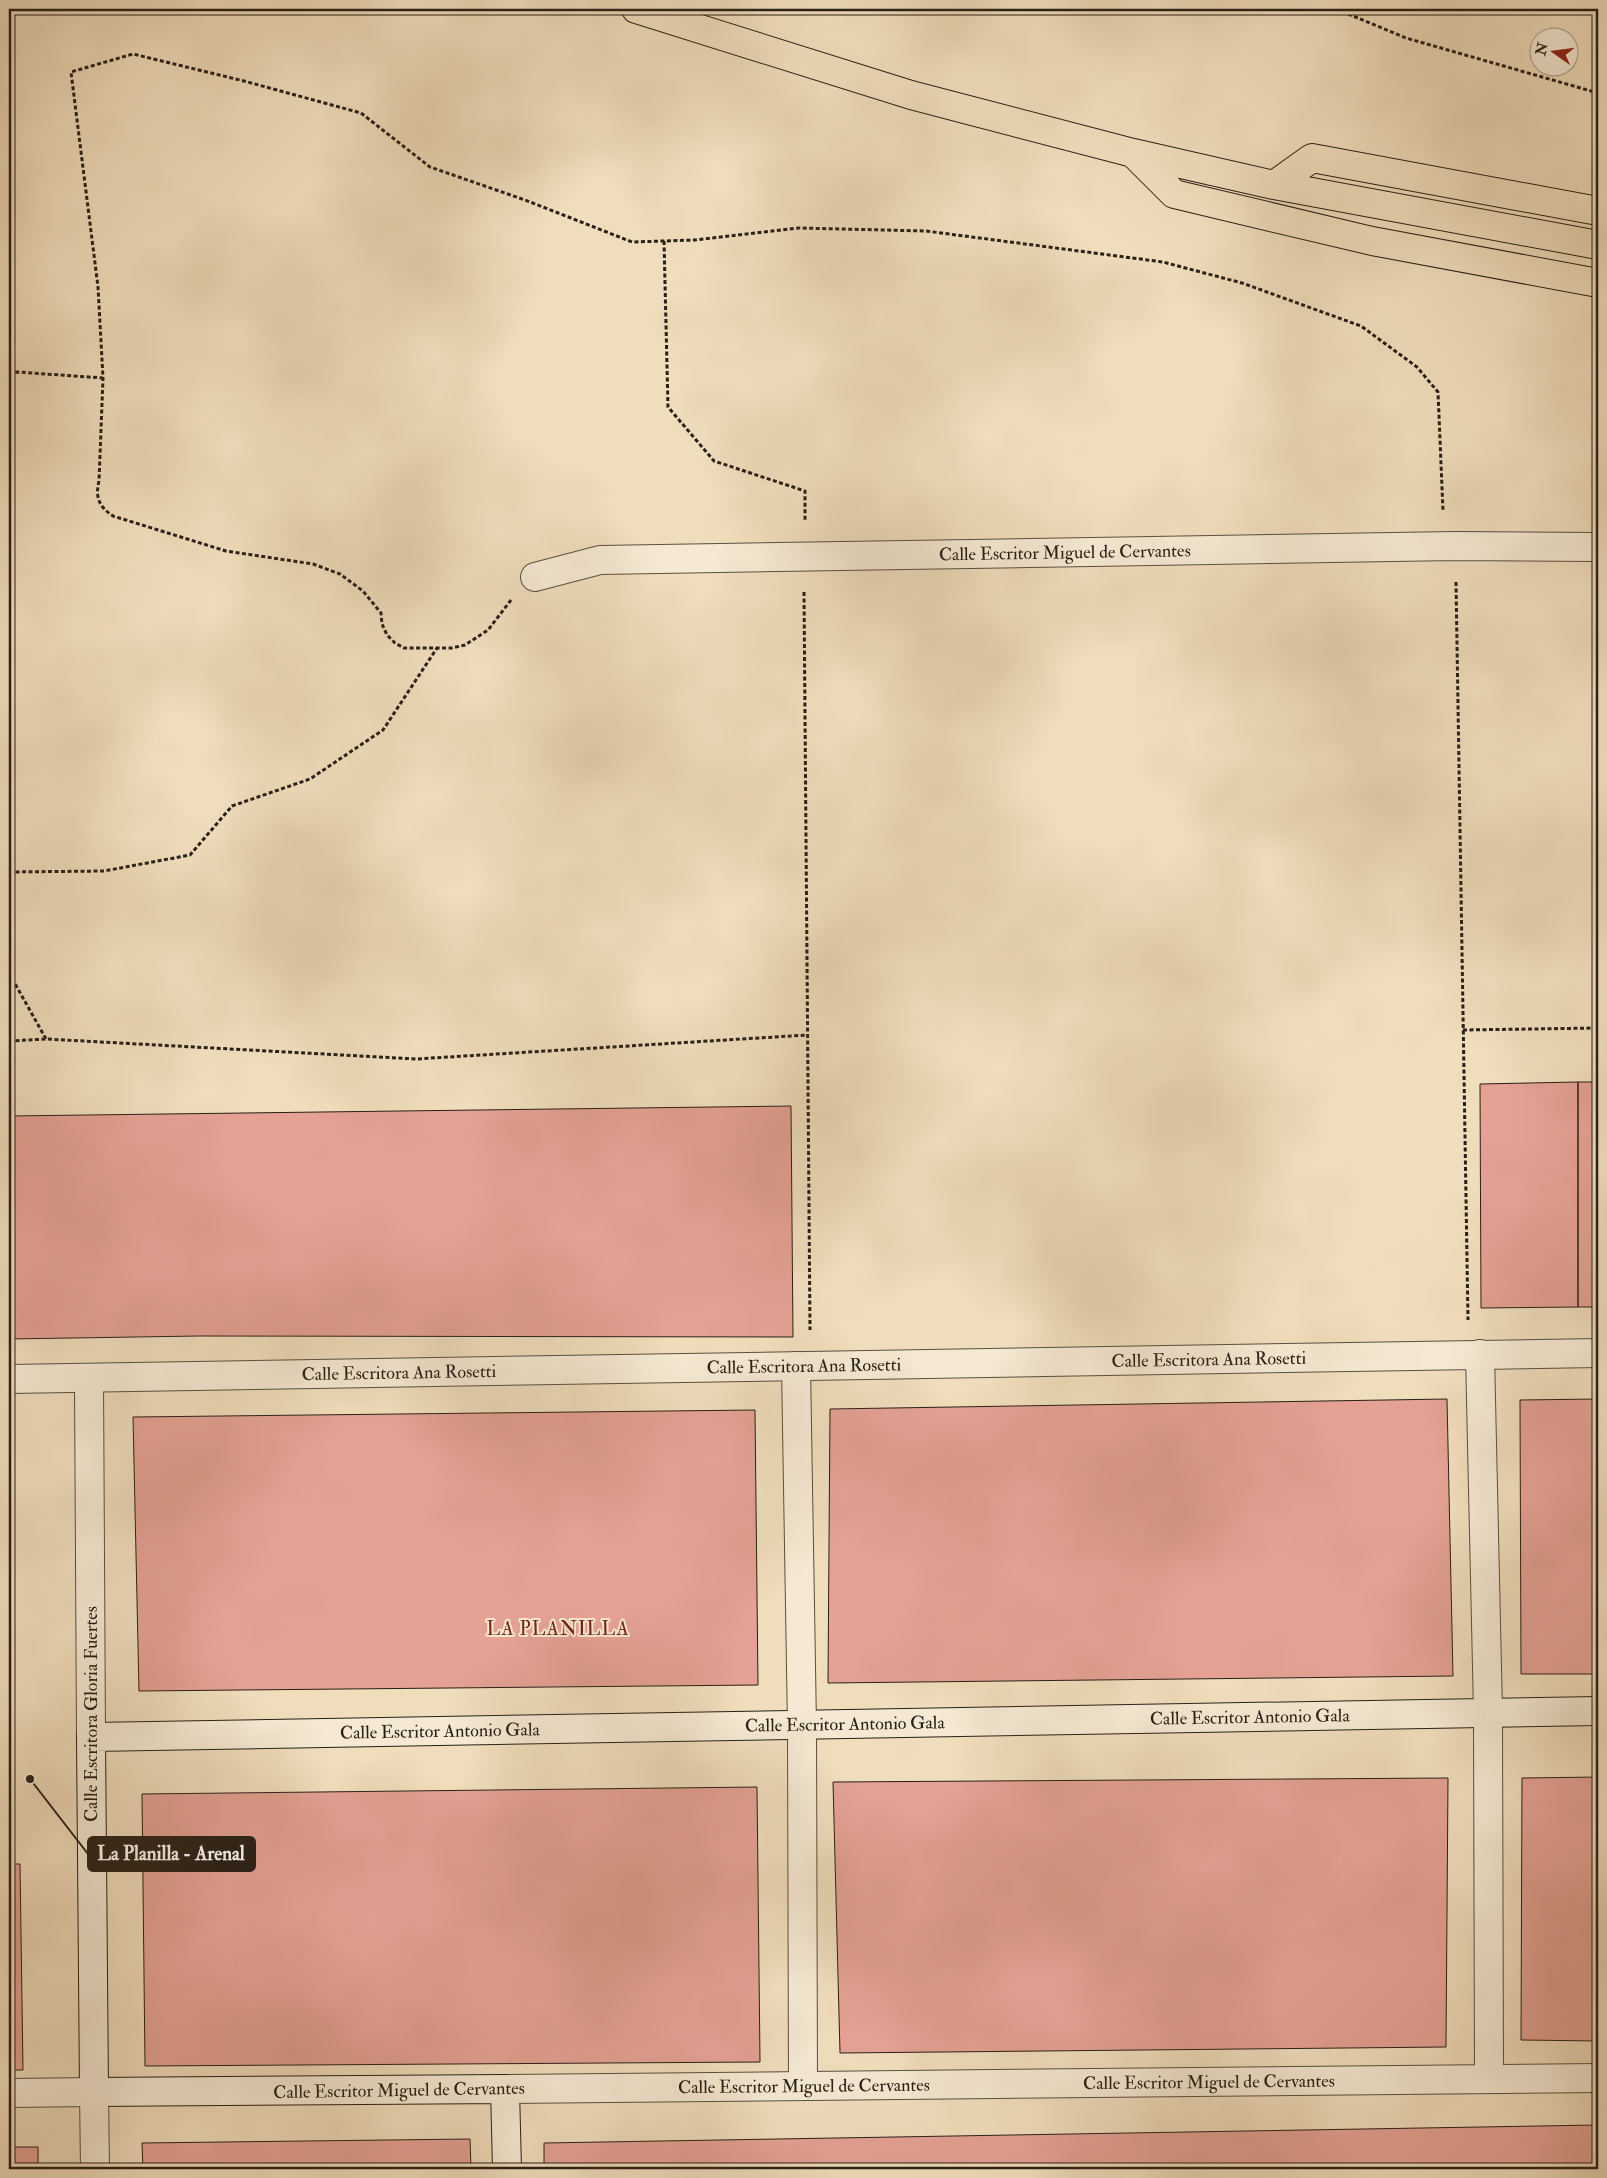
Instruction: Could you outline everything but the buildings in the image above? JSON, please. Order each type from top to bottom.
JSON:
[{"type":"main road","points":[[636,9],[912,95],[1133,153],[1274,185],[1598,245]]},
{"type":"main road","points":[[1133,153],[1174,194],[1372,241],[1598,283]]},
{"type":"main road","points":[[1274,185],[1312,158],[1598,212]]},
{"type":"street","name":"Calle Escritor Miguel de Cervantes","points":[[535,577],[600,560],[1450,546],[1598,547]]},
{"type":"street","name":"Calle Escritora Ana Rosetti","points":[[9,1379],[1598,1353]]},
{"type":"street","points":[[1474,1354],[1488,1712],[1489,2079]]},
{"type":"street","points":[[803,1366],[803,2086]]},
{"type":"street","name":"Calle Escritora Gloria Fuertes","points":[[90,1379],[90,1737],[95,2169]]},
{"type":"street","name":"Calle Escritor Antonio Gala","points":[[90,1737],[802,1726],[1488,1712],[1598,1712]]},
{"type":"street","name":"Calle Escritor Miguel de Cervantes","points":[[9,2094],[1598,2078]]},
{"type":"street","points":[[505,2089],[507,2169]]},
{"type":"path","points":[[1336,9],[1406,38],[1598,93]]},
{"type":"path","points":[[535,577],[509,602],[488,630],[477,639],[465,645],[438,648],[404,648],[387,635],[382,624],[381,613],[363,591],[340,574],[313,564],[226,552],[112,516],[105,512],[100,505],[97,489],[99,481],[103,378],[98,287],[71,72],[133,54],[244,81],[361,113],[430,167],[525,200],[632,242],[695,240],[799,228],[926,231],[1163,262],[1242,283],[1361,326],[1418,367],[1438,392],[1450,546],[1474,1354]]},
{"type":"path","points":[[664,241],[668,406],[714,461],[805,491],[807,1035],[803,1366]]},
{"type":"path","points":[[9,374],[16,372],[103,378]]},
{"type":"path","points":[[9,872],[104,871],[190,856],[232,806],[310,779],[383,730],[438,648]]},
{"type":"path","points":[[9,973],[46,1040]]},
{"type":"path","points":[[1463,1030],[1598,1028]]},
{"type":"path","points":[[9,1041],[46,1040],[416,1059],[807,1035]]},
{"type":"place","name":"La Planilla - Arenal","points":[[30,1779]]},
{"type":"district","name":"LA PLANILLA","points":[[558,1628]]}]
